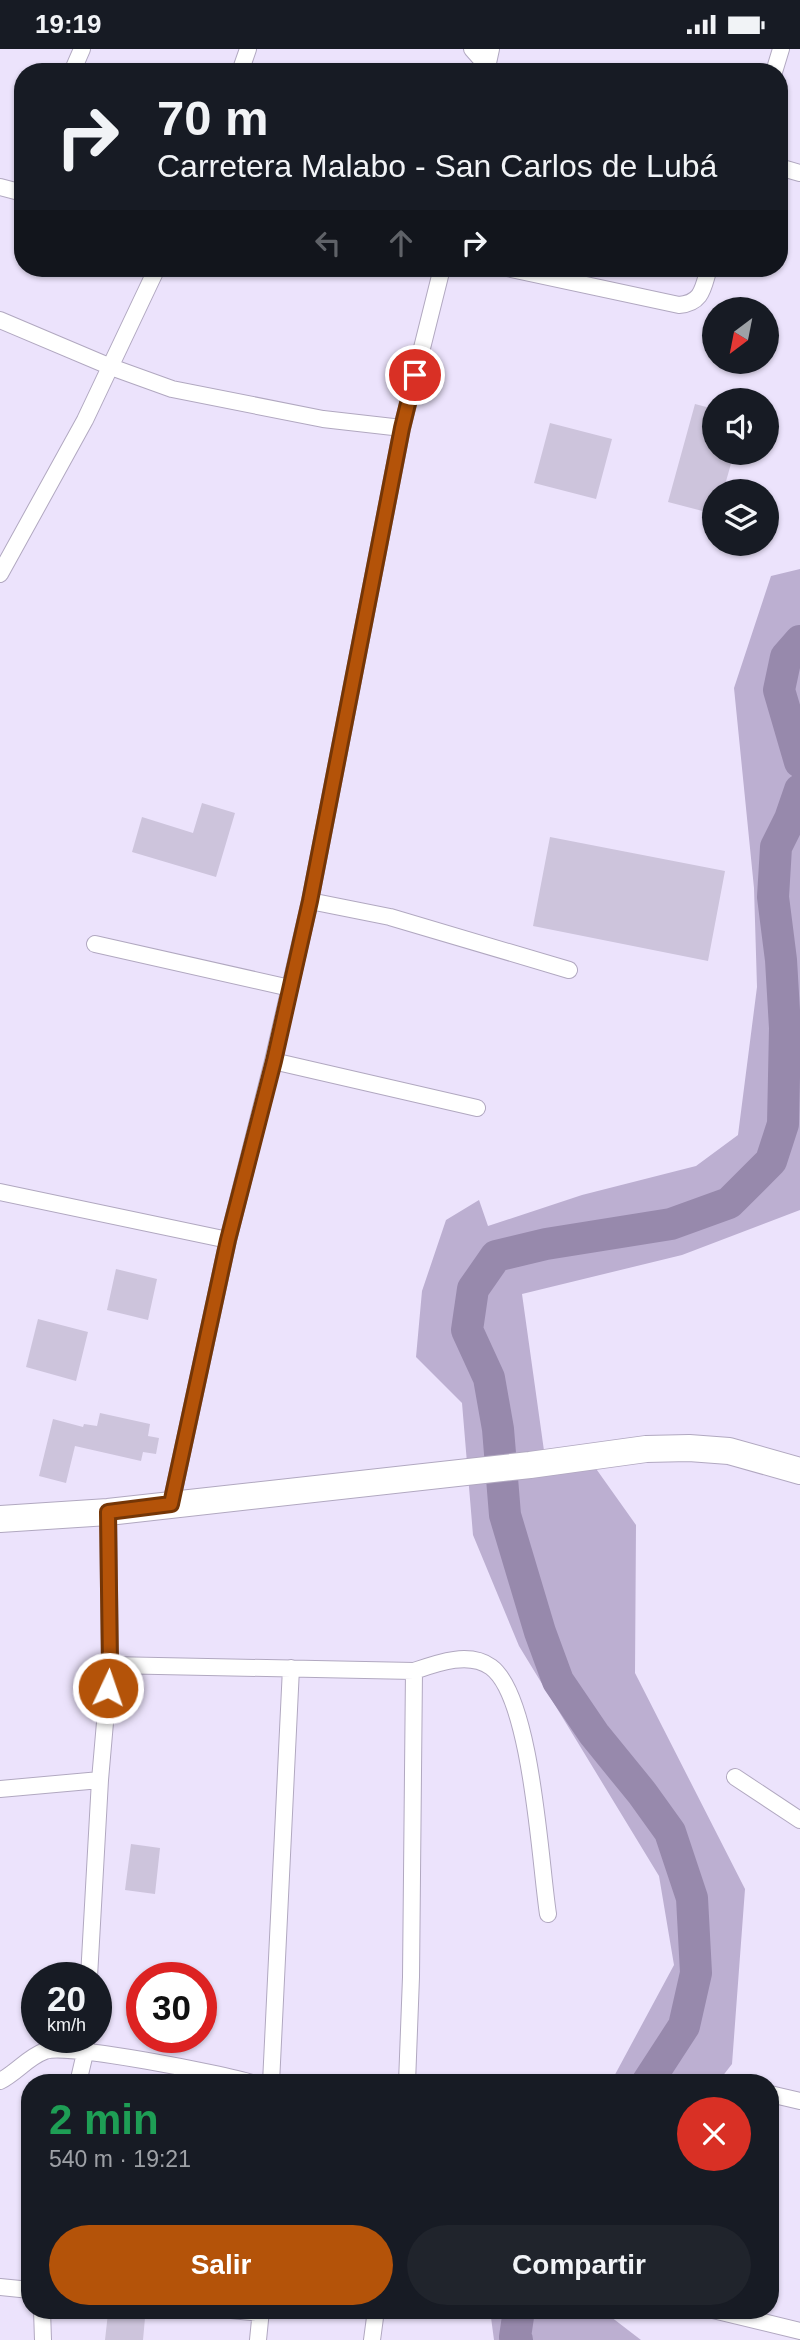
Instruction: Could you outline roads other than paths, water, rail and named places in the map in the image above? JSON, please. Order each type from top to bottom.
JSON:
[{"type":"main road","points":[[0,1519],[108,1512],[530,1465],[646,1449],[729,1451],[800,1471]]},
{"type":"street","points":[[0,574],[47,491],[111,367],[153,277]]},
{"type":"street","points":[[171,1504],[228,1240],[274,1061],[310,901],[402,428],[440,277]]},
{"type":"street","points":[[549,277],[679,305],[690,304],[699,297],[706,277]]},
{"type":"street","points":[[0,320],[111,367],[172,389],[323,419],[402,428]]},
{"type":"street","points":[[310,901],[390,918],[569,969]]},
{"type":"street","points":[[95,944],[290,988]]},
{"type":"street","points":[[274,1061],[477,1108]]},
{"type":"street","points":[[0,1192],[228,1240]]},
{"type":"street","points":[[90,1962],[100,1780],[110,1665],[108,1512]]},
{"type":"street","points":[[110,1665],[414,1671],[448,1660],[474,1661],[490,1666],[501,1677],[525,1741],[537,1810],[548,1915]]},
{"type":"street","points":[[271,2074],[291,1668]]},
{"type":"street","points":[[407,2074],[414,1671]]},
{"type":"street","points":[[735,1777],[800,1820]]},
{"type":"street","points":[[0,1789],[100,1780]]},
{"type":"street","points":[[0,2081],[42,2053]]},
{"type":"street","points":[[80,2074],[84,2053]]},
{"type":"street","points":[[112,2053],[208,2074]]},
{"type":"street","points":[[779,2096],[800,2101]]},
{"type":"street","points":[[0,2287],[21,2289]]},
{"type":"street","points":[[42,2319],[43,2340]]},
{"type":"street","points":[[258,2340],[260,2319]]},
{"type":"street","points":[[372,2340],[375,2319]]},
{"type":"street","points":[[750,2319],[800,2331]]},
{"type":"waterway","points":[[800,641],[786,657],[779,690],[800,762]]},
{"type":"waterway","points":[[653,2074],[684,2026],[696,1973],[692,1898],[670,1832],[594,1734],[558,1681],[540,1632],[505,1515],[498,1429],[489,1378],[467,1330],[473,1289],[496,1256],[546,1244],[671,1224],[729,1203],[771,1161],[783,1124],[785,1028],[781,960],[773,897],[776,847],[800,790]]},
{"type":"waterway","points":[[517,2340],[518,2319]]}]
